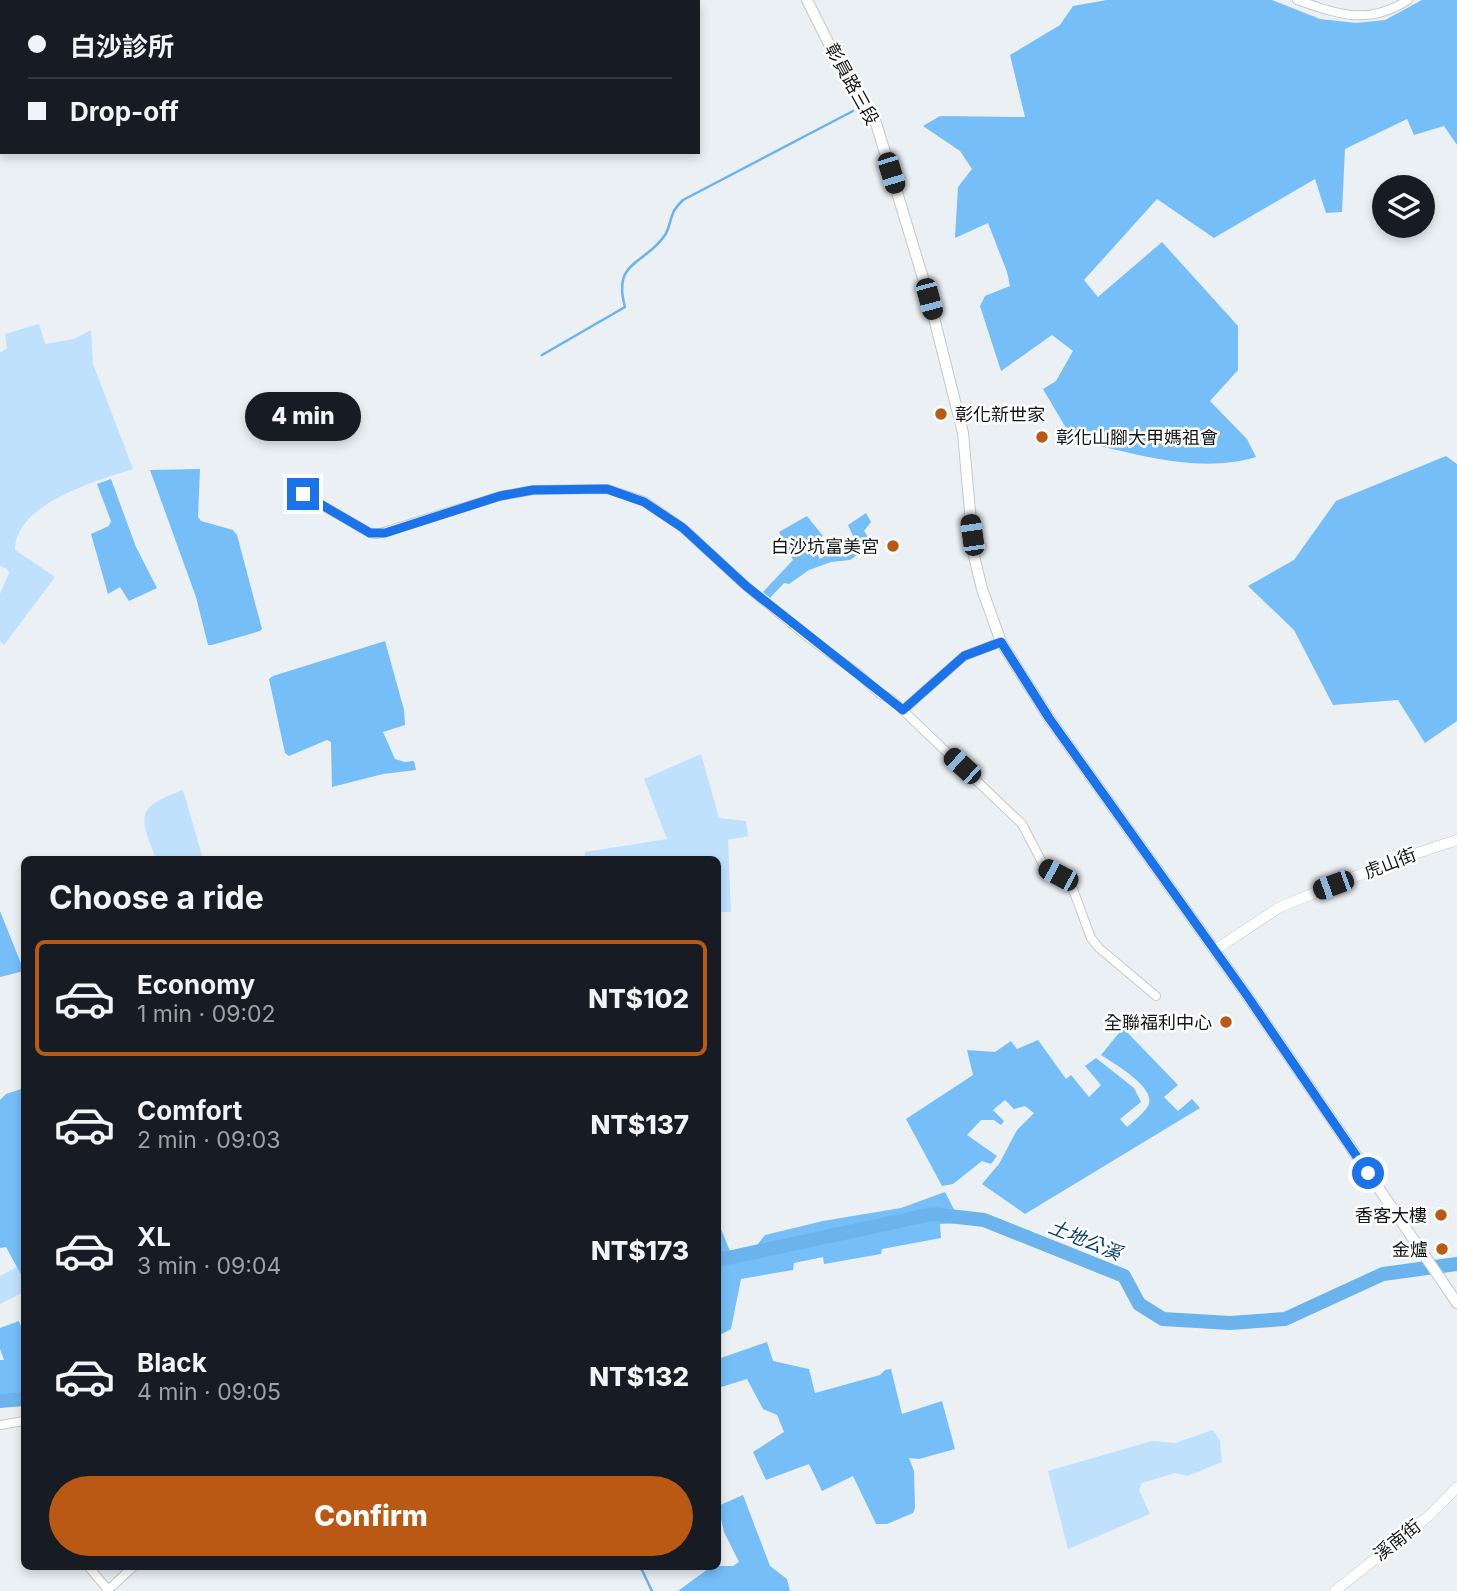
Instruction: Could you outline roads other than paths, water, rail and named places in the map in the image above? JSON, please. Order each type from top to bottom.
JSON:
[{"type":"main road","name":"彰員路三段","points":[[807,0],[834,54],[876,124],[918,261],[942,344],[963,433],[974,556],[982,589],[1001,642],[1049,718],[1215,950],[1457,1303]]},
{"type":"street","points":[[1297,0],[1330,11],[1357,15],[1390,11],[1408,0]]},
{"type":"street","points":[[303,494],[370,533],[377,534],[500,496],[533,490],[607,489],[649,505],[683,528],[746,586],[903,710],[1022,824],[1045,868],[1070,884],[1091,938],[1099,948],[1156,996]]},
{"type":"street","points":[[903,710],[964,656],[1001,642]]},
{"type":"street","name":"虎山街","points":[[1215,950],[1280,907],[1396,860],[1457,840]]},
{"type":"street","points":[[0,1425],[21,1422]]},
{"type":"street","name":"溪南街","points":[[1335,1591],[1430,1515],[1457,1486]]},
{"type":"street","points":[[91,1570],[108,1590],[130,1570]]},
{"type":"waterway","points":[[542,355],[625,307],[622,292],[627,271],[665,235],[674,211],[683,200],[853,111]]},
{"type":"waterway","name":"土地公溪","points":[[721,1259],[932,1214],[984,1220],[1124,1276],[1139,1304],[1163,1319],[1230,1323],[1285,1319],[1383,1274],[1457,1264]]},
{"type":"waterway","name":"土地公溪","points":[[0,1401],[21,1399]]},
{"type":"waterway","points":[[642,1570],[652,1591]]},
{"type":"place","name":"彰化新世家","points":[[941,414]]},
{"type":"place","name":"彰化山腳大甲媽祖會","points":[[1042,437]]},
{"type":"place","name":"白沙坑富美宮","points":[[893,546]]},
{"type":"place","name":"全聯福利中心","points":[[1226,1022]]},
{"type":"place","name":"香客大樓","points":[[1441,1215]]},
{"type":"place","name":"金爐","points":[[1442,1249]]}]
